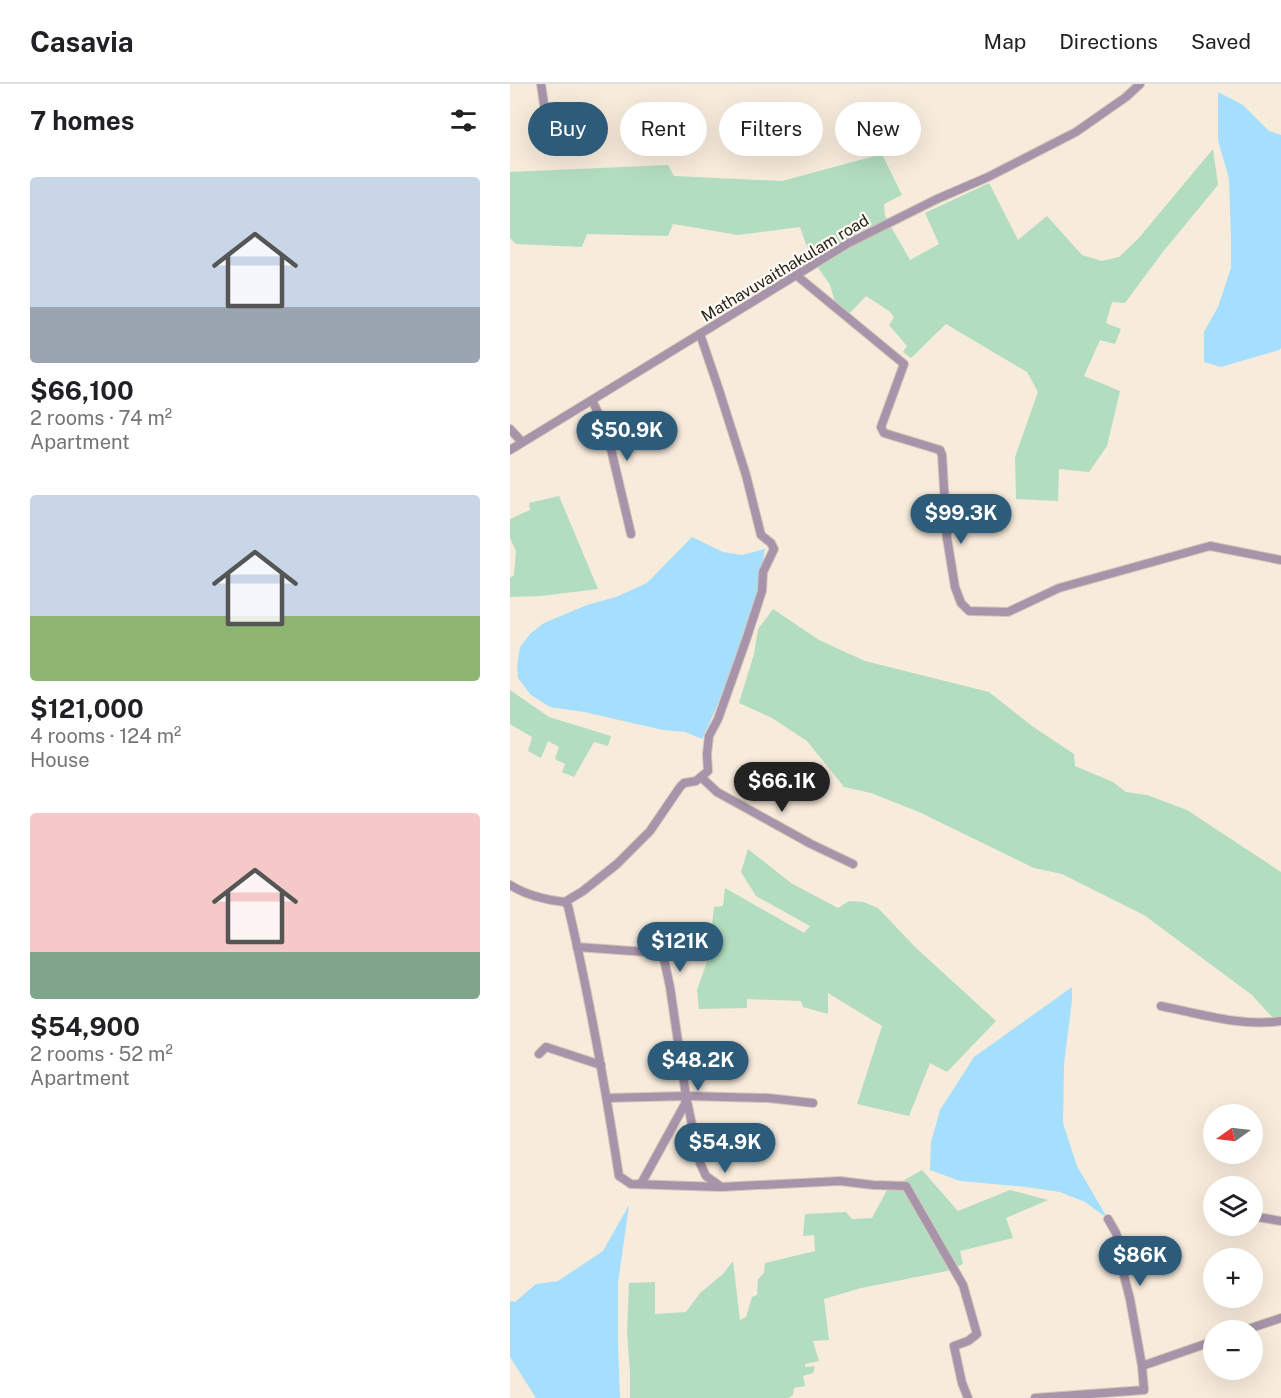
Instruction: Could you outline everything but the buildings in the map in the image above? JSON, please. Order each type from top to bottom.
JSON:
[{"type":"street","points":[[541,84],[544,102]]},
{"type":"street","name":"Mathavuvaithakulam road","points":[[510,450],[847,244],[1076,132],[1126,97],[1140,84]]},
{"type":"street","points":[[796,275],[904,364],[881,427],[884,433],[940,450],[947,538],[956,587],[961,603],[969,610],[1008,612],[1059,588],[1209,546],[1281,560]]},
{"type":"street","points":[[510,885],[519,891],[548,900],[565,902],[617,864],[650,831],[684,783],[696,782],[708,771],[709,736],[718,719],[746,640],[762,591],[763,572],[774,549],[762,535],[736,443],[700,334]]},
{"type":"street","points":[[592,400],[607,432],[631,534]]},
{"type":"street","points":[[510,429],[522,442]]},
{"type":"street","points":[[701,777],[717,792],[811,844],[853,864]]},
{"type":"street","points":[[565,902],[568,906],[601,1065],[619,1176],[631,1184],[722,1187],[840,1181],[906,1186],[963,1285],[976,1334],[968,1341],[954,1346],[962,1383],[968,1398]]},
{"type":"street","points":[[577,947],[660,953],[664,959],[686,1096],[700,1163],[706,1176],[722,1187]]},
{"type":"street","points":[[1161,1006],[1237,1021],[1267,1023],[1281,1021]]},
{"type":"street","points":[[539,1054],[546,1047],[601,1065]]},
{"type":"street","points":[[641,1184],[685,1104],[686,1096]]},
{"type":"street","points":[[607,1098],[686,1096],[768,1098],[813,1103]]},
{"type":"street","points":[[1263,1218],[1281,1221]]},
{"type":"street","points":[[1035,1398],[1144,1390],[1130,1299],[1122,1268],[1122,1251],[1108,1219]]},
{"type":"street","points":[[1263,1324],[1281,1318]]},
{"type":"street","points":[[1142,1366],[1203,1345]]},
{"type":"green space","points":[[1213,149],[1218,185],[1162,253],[1125,303],[1112,302],[1106,323],[1121,329],[1115,344],[1100,340],[1084,376],[1120,391],[1107,446],[1089,472],[1059,469],[1058,501],[1016,499],[1015,457],[1038,392],[1027,372],[946,324],[911,358],[903,352],[907,346],[889,325],[894,317],[889,311],[866,296],[848,315],[835,302],[830,285],[810,256],[800,227],[738,235],[673,224],[668,236],[587,234],[582,247],[516,244],[510,238],[510,172],[668,165],[674,176],[782,181],[875,156],[883,156],[902,195],[884,204],[885,216],[910,260],[939,244],[925,213],[989,183],[1018,240],[1047,216],[1082,255],[1102,261],[1119,257],[1138,239]]},
{"type":"green space","points":[[559,496],[598,589],[541,596],[510,597],[510,578],[514,575],[516,551],[510,538],[510,519],[530,510],[529,503]]},
{"type":"green space","points":[[773,609],[819,640],[865,661],[989,692],[1032,726],[1074,754],[1075,766],[1113,782],[1126,792],[1147,795],[1187,810],[1281,872],[1281,1016],[1273,1018],[1252,995],[1144,915],[1062,874],[1034,868],[919,812],[871,793],[844,787],[807,741],[772,718],[739,703],[754,654],[758,629]]},
{"type":"green space","points":[[510,690],[549,717],[611,736],[608,746],[594,742],[574,777],[562,772],[565,764],[555,759],[559,747],[548,741],[541,758],[528,751],[532,737],[510,724]]},
{"type":"green space","points":[[748,849],[791,883],[838,908],[849,901],[864,902],[878,908],[915,947],[996,1021],[947,1072],[930,1063],[909,1116],[857,1104],[882,1026],[828,993],[828,1014],[803,1007],[801,1001],[747,999],[747,1008],[699,1009],[697,990],[708,959],[714,907],[723,906],[725,888],[804,933],[810,926],[756,896],[741,872]]},
{"type":"green space","points":[[922,1170],[958,1211],[1010,1190],[1048,1200],[1006,1218],[1013,1238],[960,1251],[963,1264],[947,1271],[861,1288],[824,1299],[829,1340],[813,1341],[819,1361],[805,1364],[805,1367],[815,1366],[813,1373],[803,1376],[805,1386],[794,1388],[793,1395],[788,1398],[630,1398],[627,1331],[629,1283],[655,1282],[655,1314],[686,1312],[700,1293],[723,1274],[733,1261],[740,1320],[746,1317],[752,1297],[757,1295],[758,1279],[764,1273],[765,1263],[815,1251],[814,1235],[803,1236],[805,1214],[846,1212],[852,1219],[872,1218],[887,1190]]},
{"type":"water","points":[[1218,92],[1243,105],[1269,131],[1281,135],[1281,348],[1221,367],[1204,362],[1204,332],[1218,307],[1231,268],[1229,179],[1218,140]]},
{"type":"water","points":[[692,537],[723,552],[742,555],[765,549],[758,587],[744,635],[725,687],[702,739],[685,732],[663,730],[584,712],[550,707],[531,695],[518,678],[517,666],[520,647],[531,633],[544,623],[587,605],[616,597],[647,583]]},
{"type":"water","points":[[1072,987],[1064,1064],[1063,1123],[1077,1166],[1108,1219],[1085,1202],[1060,1192],[960,1181],[930,1170],[931,1142],[940,1110],[974,1057]]},
{"type":"water","points":[[629,1205],[618,1283],[620,1398],[536,1398],[510,1357],[510,1301],[515,1302],[536,1284],[558,1281],[603,1251]]}]
